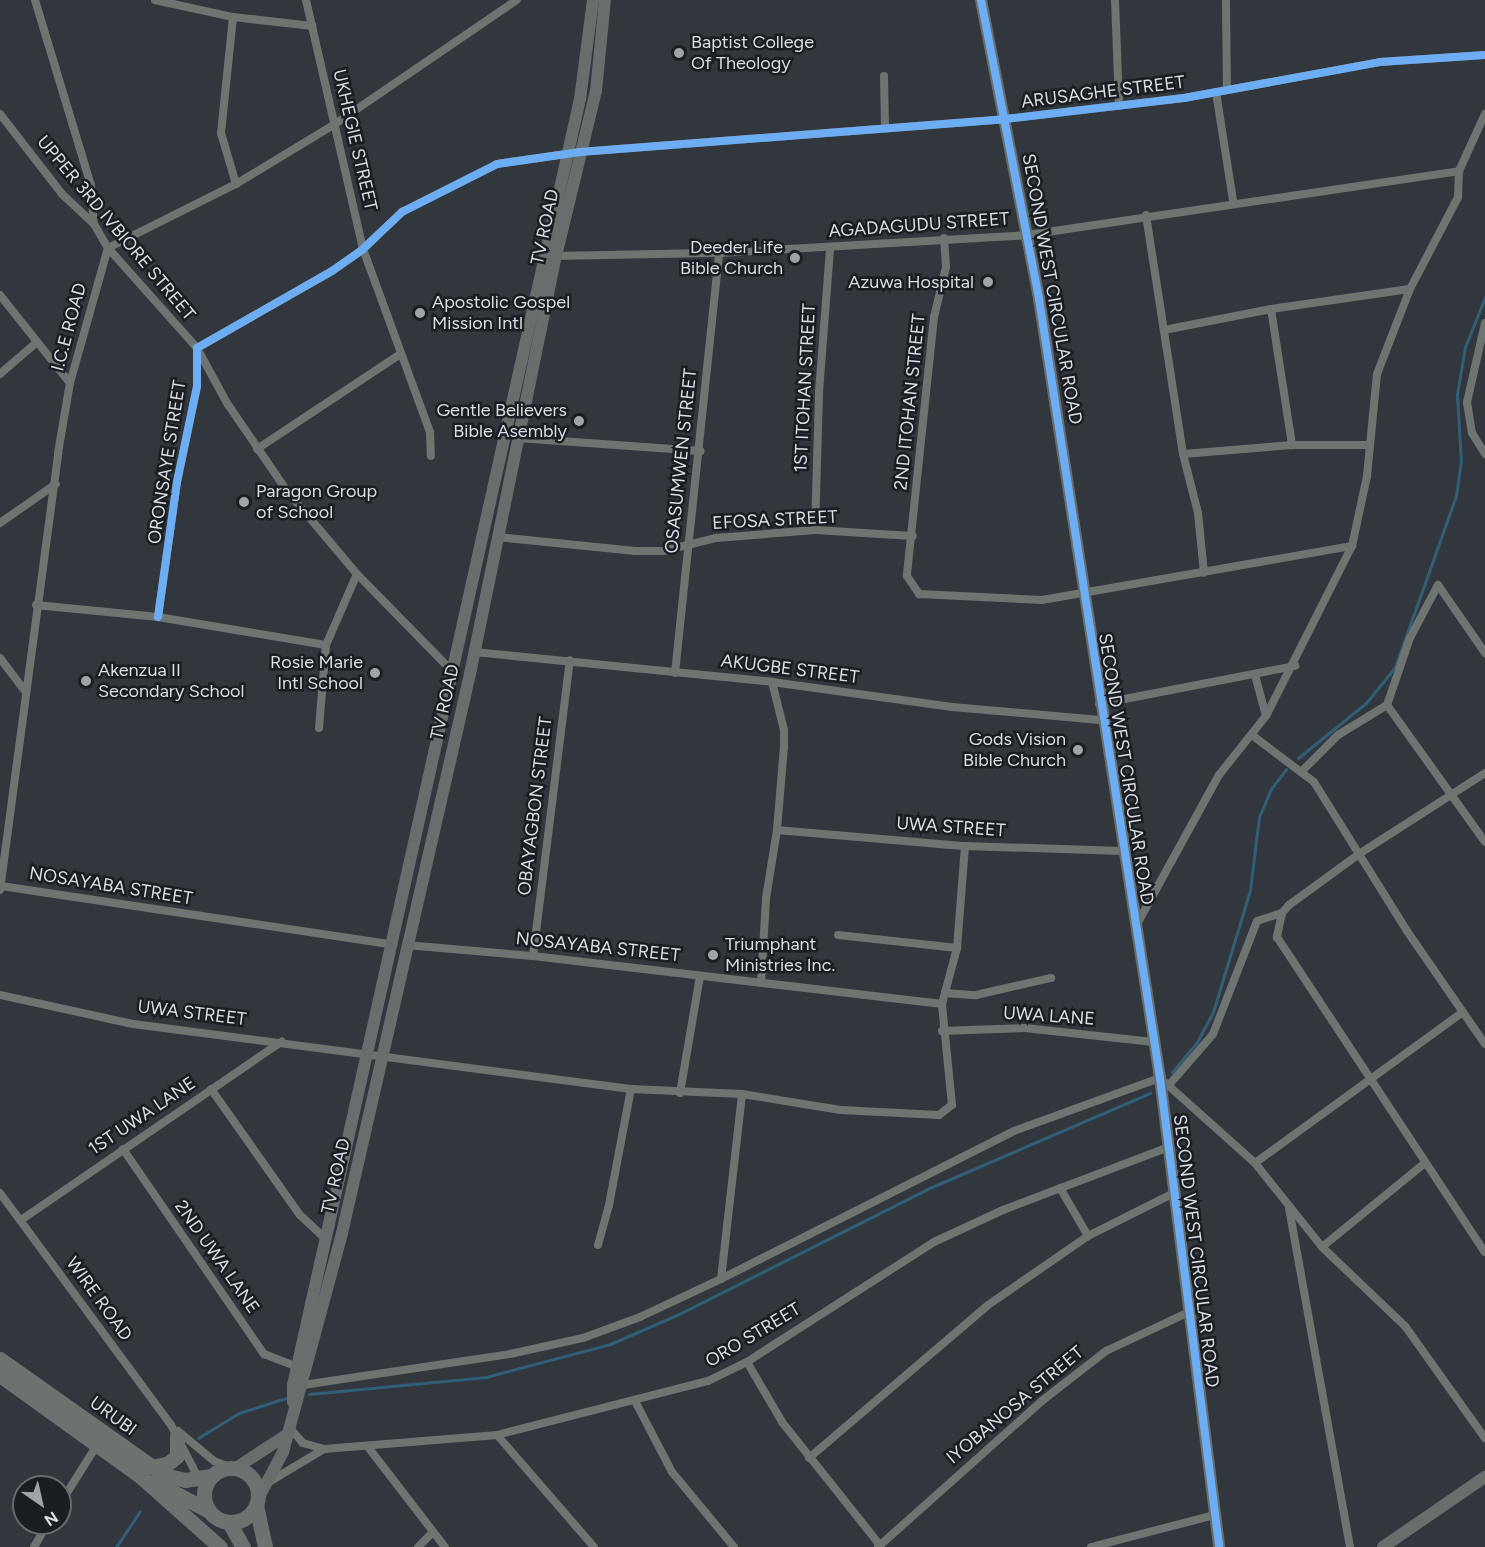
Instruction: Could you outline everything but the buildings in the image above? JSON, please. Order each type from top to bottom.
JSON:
[{"type":"highway","name":"URUBI","points":[[0,1359],[146,1472]]},
{"type":"highway","name":"URUBI","points":[[0,1375],[116,1459],[146,1472],[170,1478],[204,1481]]},
{"type":"highway","points":[[146,1472],[167,1464],[177,1456],[174,1430]]},
{"type":"highway","points":[[208,1511],[204,1481],[232,1467],[253,1478],[265,1547]]},
{"type":"highway","points":[[146,1472],[229,1522],[243,1547]]},
{"type":"highway","points":[[146,1472],[220,1547]]},
{"type":"highway","points":[[229,1522],[245,1518],[258,1501]]},
{"type":"street","points":[[35,0],[91,185],[94,225]]},
{"type":"street","points":[[155,0],[233,17],[312,26]]},
{"type":"street","name":"UKHEGIE STREET","points":[[306,0],[363,249],[399,355],[430,432],[431,456]]},
{"type":"street","points":[[108,248],[236,184],[335,124],[517,0]]},
{"type":"street","name":"TV ROAD","points":[[258,1501],[269,1482],[288,1430],[298,1367],[368,1054],[400,945],[457,730],[556,256],[593,25],[593,0]]},
{"type":"street","name":"TV ROAD","points":[[293,1407],[303,1385],[381,1056],[440,729],[453,672],[574,153],[596,91],[605,0]]},
{"type":"street","name":"SECOND WEST CIRCULAR ROAD","points":[[981,0],[985,36],[1005,119],[1027,235],[1153,1042],[1164,1082],[1166,1148],[1219,1547]]},
{"type":"street","points":[[1114,0],[1119,106]]},
{"type":"street","points":[[1226,0],[1227,90]]},
{"type":"street","points":[[233,17],[221,133],[236,184]]},
{"type":"street","name":"ARUSAGHE STREET","points":[[196,348],[363,249],[402,212],[497,164],[574,153],[1005,119],[1216,92],[1380,62],[1485,55]]},
{"type":"street","points":[[884,76],[885,129]]},
{"type":"street","points":[[1216,92],[1233,201]]},
{"type":"street","name":"UPPER 3RD IVBIORE STREET","points":[[0,114],[62,194],[94,225],[108,248],[196,348],[257,449],[287,491],[357,574],[453,672]]},
{"type":"street","points":[[1136,926],[1219,775],[1266,716],[1295,666],[1352,546],[1367,476],[1368,445],[1377,374],[1410,289],[1458,197],[1459,171],[1485,114]]},
{"type":"street","name":"AGADAGUDU STREET","points":[[556,256],[719,253],[830,248],[944,238],[1027,235],[1233,201],[1459,171]]},
{"type":"street","points":[[1146,215],[1183,454],[1198,513],[1204,573]]},
{"type":"street","name":"2ND ITOHAN STREET","points":[[944,238],[946,267],[934,317],[913,536],[907,576],[919,594],[1042,600],[1084,594]]},
{"type":"street","name":"I.C.E ROAD","points":[[0,888],[24,690],[70,383],[108,248]]},
{"type":"street","name":"1ST ITOHAN STREET","points":[[815,530],[819,392],[830,248]]},
{"type":"street","name":"OSASUMWEN STREET","points":[[675,673],[701,451],[719,253]]},
{"type":"street","points":[[1164,330],[1271,309],[1410,289]]},
{"type":"street","points":[[0,295],[70,383]]},
{"type":"street","points":[[1271,309],[1292,445]]},
{"type":"street","points":[[1484,448],[1472,433],[1467,402],[1485,322]]},
{"type":"street","points":[[0,374],[37,342]]},
{"type":"street","name":"ORONSAYE STREET","points":[[158,617],[177,482],[197,386],[196,348]]},
{"type":"street","points":[[257,449],[399,355]]},
{"type":"street","points":[[518,438],[701,451]]},
{"type":"street","points":[[1183,454],[1292,445],[1368,445]]},
{"type":"street","points":[[0,523],[56,484]]},
{"type":"street","name":"EFOSA STREET","points":[[497,537],[635,551],[663,551],[689,543],[815,530],[913,536]]},
{"type":"street","points":[[1084,594],[1352,546]]},
{"type":"street","points":[[318,728],[326,645],[357,574]]},
{"type":"street","points":[[1302,771],[1338,735],[1387,705],[1414,630],[1438,585],[1485,653]]},
{"type":"street","points":[[36,605],[158,617],[326,645]]},
{"type":"street","name":"AKUGBE STREET","points":[[474,652],[772,682],[952,707],[1102,720]]},
{"type":"street","points":[[0,658],[24,690]]},
{"type":"street","name":"OBAYAGBON STREET","points":[[533,956],[570,660]]},
{"type":"street","points":[[1099,704],[1295,666]]},
{"type":"street","points":[[1255,675],[1266,716]]},
{"type":"street","points":[[761,983],[766,898],[777,830],[784,730],[772,682]]},
{"type":"street","points":[[1387,705],[1485,842]]},
{"type":"street","points":[[440,729],[457,730]]},
{"type":"street","points":[[1252,735],[1314,782],[1485,1044]]},
{"type":"street","points":[[303,1385],[510,1354],[583,1338],[640,1317],[721,1279],[1014,1131],[1164,1082],[1213,1034],[1257,921],[1282,913],[1359,854],[1453,795],[1485,772]]},
{"type":"street","name":"UWA STREET","points":[[777,830],[965,846],[1123,851]]},
{"type":"street","points":[[942,1031],[942,1004],[957,948],[965,846]]},
{"type":"street","name":"NOSAYABA STREET","points":[[0,888],[400,945],[533,956],[942,1004]]},
{"type":"street","points":[[1282,913],[1277,937],[1369,1080],[1485,1252]]},
{"type":"street","points":[[838,935],[957,948]]},
{"type":"street","points":[[680,1093],[700,976]]},
{"type":"street","points":[[945,993],[975,995],[1052,978]]},
{"type":"street","name":"UWA STREET","points":[[0,995],[133,1024],[282,1041],[631,1089],[742,1094],[841,1110],[939,1114],[952,1105],[942,1031]]},
{"type":"street","points":[[1255,1163],[1463,1012]]},
{"type":"street","name":"UWA LANE","points":[[942,1031],[1025,1028],[1153,1042]]},
{"type":"street","name":"1ST UWA LANE","points":[[21,1220],[282,1041]]},
{"type":"street","points":[[1164,1082],[1255,1163],[1322,1247],[1405,1326],[1485,1438]]},
{"type":"street","points":[[210,1089],[300,1215],[327,1240]]},
{"type":"street","points":[[598,1245],[609,1205],[631,1089]]},
{"type":"street","points":[[721,1279],[742,1094]]},
{"type":"street","name":"ORO STREET","points":[[288,1430],[303,1443],[324,1449],[496,1435],[708,1381],[747,1362],[934,1242],[1060,1188],[1166,1148]]},
{"type":"street","name":"2ND UWA LANE","points":[[123,1149],[264,1354],[298,1367]]},
{"type":"street","points":[[1322,1247],[1425,1163]]},
{"type":"street","points":[[1060,1188],[1088,1236]]},
{"type":"street","name":"WIRE ROAD","points":[[0,1193],[174,1430],[204,1481]]},
{"type":"street","points":[[808,1458],[988,1305],[1088,1236],[1172,1194]]},
{"type":"street","points":[[1288,1206],[1350,1547]]},
{"type":"street","name":"IYOBANOSA STREET","points":[[879,1546],[1043,1400],[1106,1350],[1189,1312]]},
{"type":"street","points":[[747,1362],[808,1458],[879,1546]]},
{"type":"street","points":[[635,1401],[672,1472],[734,1547]]},
{"type":"street","name":"WIRE ROAD","points":[[174,1430],[214,1461],[232,1467]]},
{"type":"street","points":[[232,1467],[288,1430]]},
{"type":"street","points":[[496,1435],[594,1547]]},
{"type":"street","points":[[72,1485],[97,1445]]},
{"type":"street","points":[[368,1447],[446,1547]]},
{"type":"street","name":"ORO STREET","points":[[269,1482],[324,1449]]},
{"type":"street","points":[[1383,1547],[1485,1477]]},
{"type":"street","points":[[1092,1547],[1215,1515]]},
{"type":"street","points":[[418,1547],[433,1532]]},
{"type":"waterway","points":[[1298,758],[1366,703],[1395,667],[1456,496],[1461,462],[1457,394],[1465,347],[1485,297]]},
{"type":"waterway","points":[[1172,1072],[1197,1042],[1213,1012],[1250,890],[1259,817],[1271,789],[1286,769]]},
{"type":"waterway","points":[[309,1394],[486,1377],[610,1344],[679,1314],[927,1189],[1150,1093]]},
{"type":"waterway","points":[[198,1438],[239,1413],[289,1397]]},
{"type":"waterway","points":[[116,1547],[140,1511]]},
{"type":"cycle path","points":[[981,0],[1039,299],[1160,1078],[1219,1547]]},
{"type":"cycle path","points":[[158,617],[177,482],[197,386],[197,348],[332,271],[363,249],[402,212],[497,164],[580,152],[1005,119],[1184,98],[1380,62],[1485,55]]},
{"type":"place","name":"Baptist College Of Theology","points":[[679,53]]},
{"type":"place","name":"Deeder Life Bible Church","points":[[795,258]]},
{"type":"place","name":"Azuwa Hospital","points":[[988,282]]},
{"type":"place","name":"Apostolic Gospel Mission Intl","points":[[420,313]]},
{"type":"place","name":"Gentle Believers Bible Asembly","points":[[579,421]]},
{"type":"place","name":"Paragon Group of School","points":[[244,502]]},
{"type":"place","name":"Rosie Marie Intl School","points":[[375,673]]},
{"type":"place","name":"Akenzua II Secondary School","points":[[86,681]]},
{"type":"place","name":"Gods Vision Bible Church","points":[[1078,750]]},
{"type":"place","name":"Triumphant Ministries Inc.","points":[[713,955]]}]
